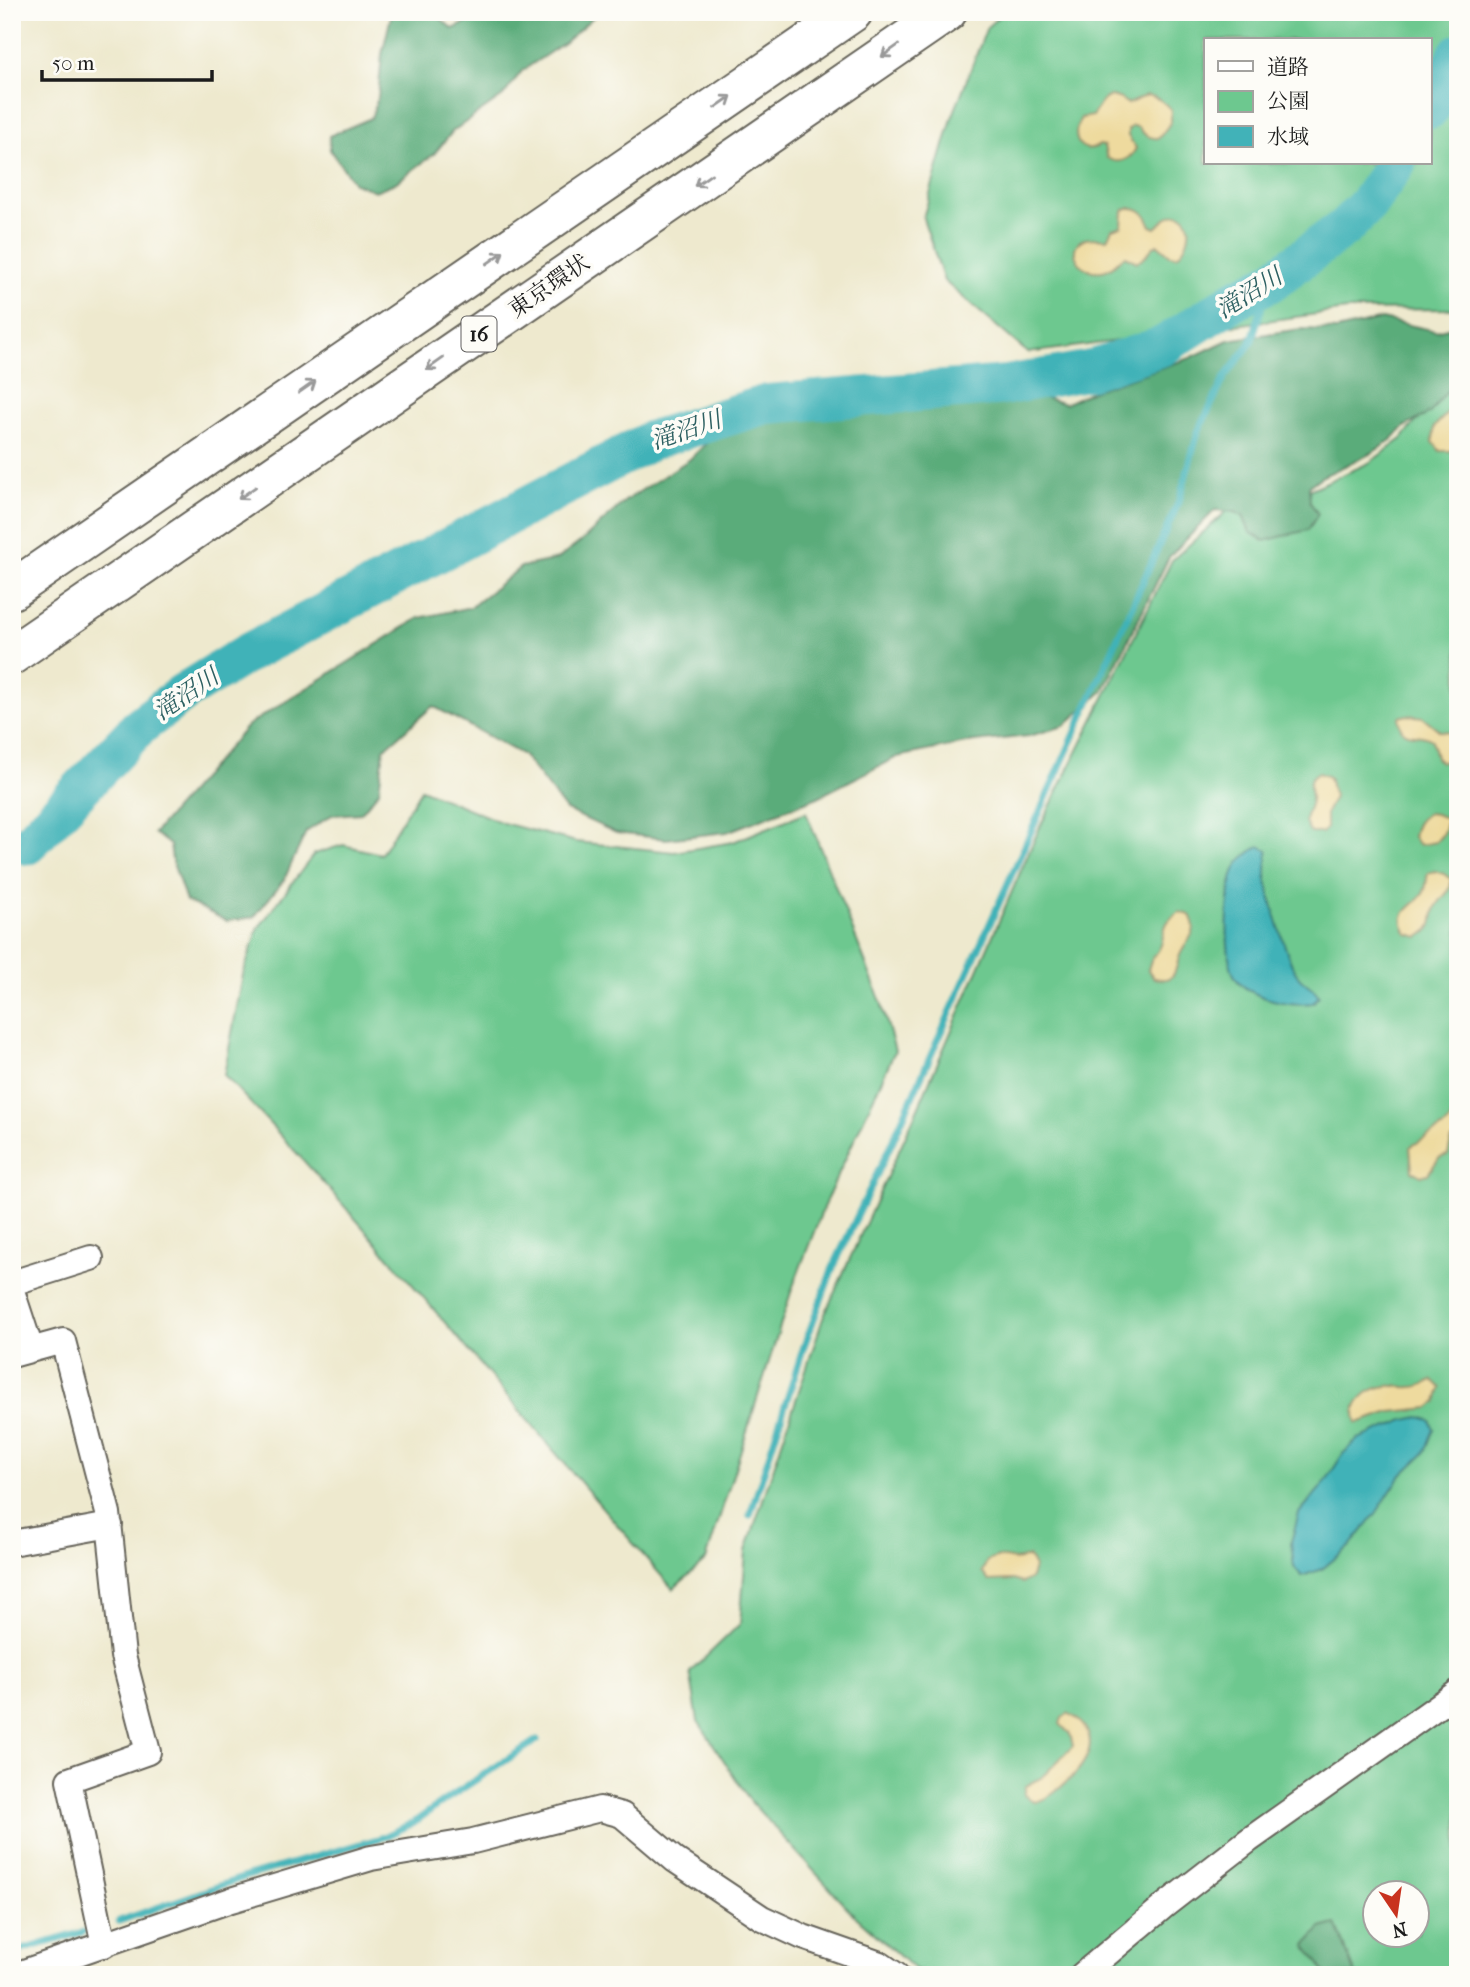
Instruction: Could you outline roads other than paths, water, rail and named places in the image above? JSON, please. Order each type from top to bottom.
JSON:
[{"type":"highway","name":"16","points":[[12,590],[853,12]]},
{"type":"highway","name":"東京環状","points":[[12,655],[947,12]]},
{"type":"highway","points":[[12,569],[133,507]]},
{"type":"street","points":[[12,1283],[91,1258]]},
{"type":"street","points":[[12,1291],[22,1352],[63,1341],[110,1525],[123,1656],[148,1752],[69,1780],[104,1945]]},
{"type":"street","points":[[12,1544],[110,1525]]},
{"type":"street","points":[[1082,1975],[1164,1906],[1249,1840],[1458,1692]]},
{"type":"street","points":[[15,1975],[231,1900],[372,1858],[473,1841],[600,1809],[622,1815],[675,1860],[762,1918],[803,1937],[880,1964],[896,1975]]},
{"type":"water","points":[[1260,846],[1268,851],[1267,882],[1283,940],[1296,973],[1319,996],[1313,1003],[1283,1002],[1252,992],[1237,980],[1233,971],[1228,942],[1228,907],[1233,877],[1240,861]]},
{"type":"water","points":[[1419,1417],[1430,1420],[1434,1429],[1424,1454],[1400,1477],[1350,1546],[1322,1569],[1302,1576],[1294,1567],[1291,1542],[1299,1513],[1324,1484],[1343,1454],[1358,1439]]},
{"type":"waterway","name":"滝沼川","points":[[1432,105],[1458,54]]},
{"type":"waterway","name":"滝沼川","points":[[27,845],[141,725],[183,693],[246,654],[652,440],[767,404],[1007,385],[1091,370],[1163,346],[1236,299],[1269,283],[1344,228],[1368,204],[1395,164]]},
{"type":"waterway","points":[[750,1515],[804,1346],[832,1270],[893,1140],[1179,501],[1198,432],[1225,377],[1251,343],[1269,283]]},
{"type":"waterway","points":[[119,1921],[248,1876],[384,1837],[413,1823],[537,1740]]},
{"type":"waterway","points":[[12,1953],[83,1932]]}]
